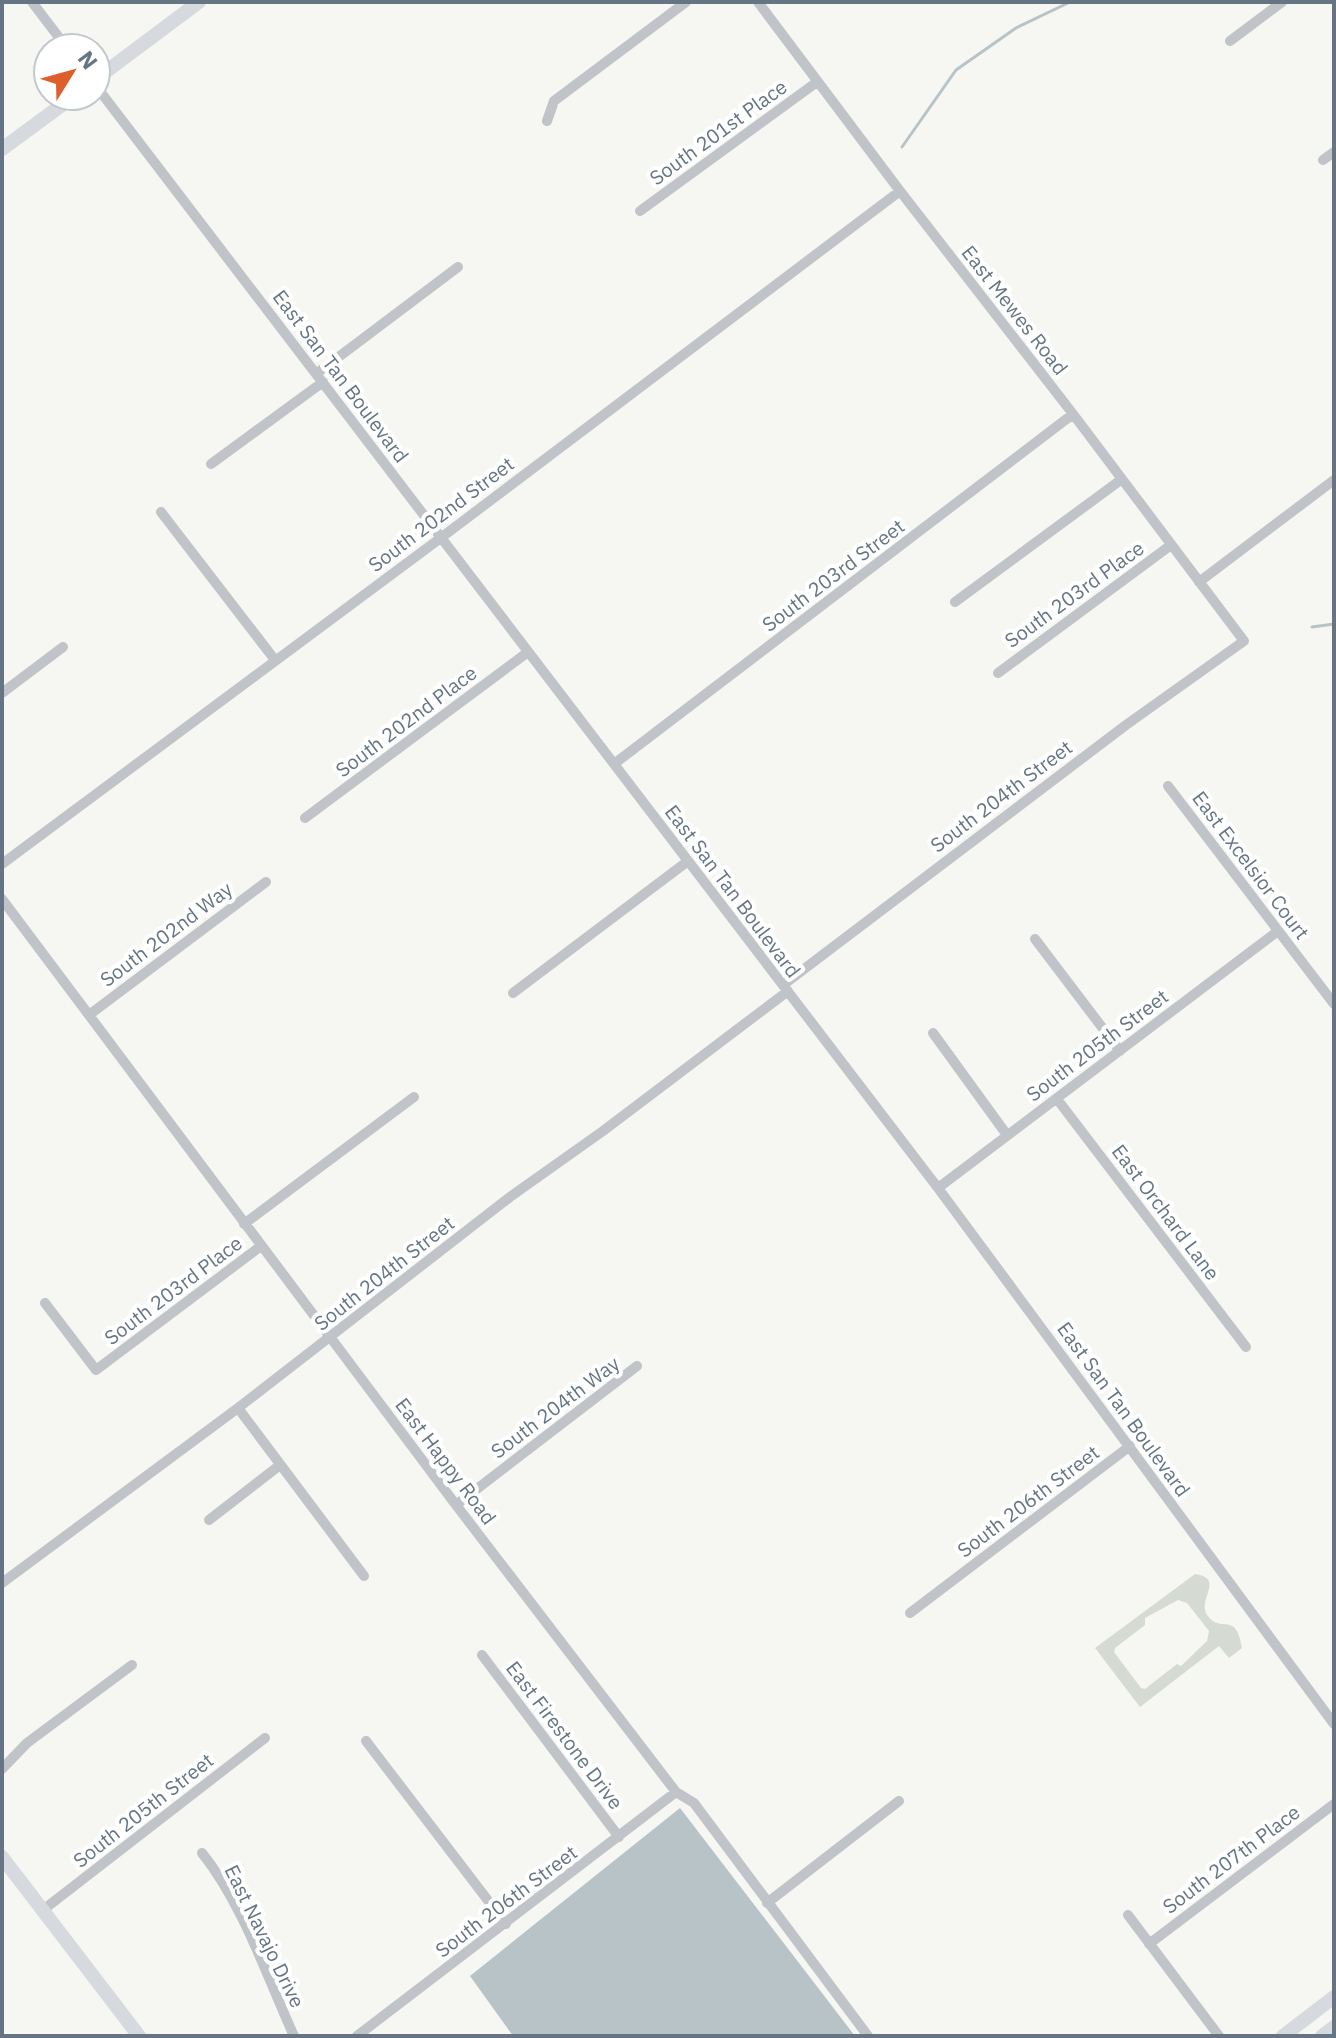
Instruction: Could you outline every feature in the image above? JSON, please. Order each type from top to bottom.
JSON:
[{"type":"main road","points":[[112,67],[199,2]]},
{"type":"main road","points":[[2,149],[52,112]]},
{"type":"main road","points":[[2,1857],[139,2036]]},
{"type":"main road","points":[[1283,2036],[1334,1997]]},
{"type":"main road","points":[[1322,2036],[1334,2027]]},
{"type":"street","points":[[32,2],[55,32]]},
{"type":"street","points":[[547,121],[554,101],[686,2]]},
{"type":"street","name":"East Mewes Road","points":[[758,2],[1244,641]]},
{"type":"street","points":[[1230,41],[1282,2]]},
{"type":"street","name":"South 201st Place","points":[[640,211],[817,82]]},
{"type":"street","name":"East San Tan Boulevard","points":[[112,107],[938,1188],[1334,1724]]},
{"type":"street","points":[[1323,160],[1334,152]]},
{"type":"street","name":"South 202nd Street","points":[[2,864],[900,191]]},
{"type":"street","points":[[211,464],[458,267]]},
{"type":"street","name":"South 203rd Street","points":[[614,764],[1073,414]]},
{"type":"street","points":[[955,602],[1122,479]]},
{"type":"street","points":[[1199,582],[1334,480]]},
{"type":"street","points":[[161,512],[275,660]]},
{"type":"street","name":"South 203rd Place","points":[[998,673],[1171,545]]},
{"type":"street","name":"South 204th Street","points":[[2,1583],[238,1408],[510,1197],[603,1131],[1126,725],[1244,641]]},
{"type":"street","points":[[2,693],[63,647]]},
{"type":"street","name":"South 202nd Place","points":[[305,818],[528,652]]},
{"type":"street","name":"East Excelsior Court","points":[[1168,786],[1334,1004]]},
{"type":"street","points":[[513,993],[688,861]]},
{"type":"street","name":"South 202nd Way","points":[[89,1015],[266,882]]},
{"type":"street","name":"East Happy Road","points":[[2,899],[456,1505],[676,1792],[694,1803],[868,2036]]},
{"type":"street","name":"South 205th Street","points":[[938,1188],[1278,931]]},
{"type":"street","points":[[1035,939],[1120,1051]]},
{"type":"street","points":[[933,1033],[1007,1135]]},
{"type":"street","name":"South 203rd Place","points":[[244,1224],[414,1097]]},
{"type":"street","name":"East Orchard Lane","points":[[1057,1099],[1246,1347]]},
{"type":"street","name":"South 203rd Place","points":[[45,1303],[96,1370],[261,1246]]},
{"type":"street","name":"South 204th Way","points":[[456,1505],[637,1366]]},
{"type":"street","points":[[238,1408],[364,1576]]},
{"type":"street","name":"South 206th Street","points":[[910,1613],[1130,1446]]},
{"type":"street","points":[[209,1520],[280,1465]]},
{"type":"street","name":"East Firestone Drive","points":[[482,1655],[619,1837]]},
{"type":"street","points":[[2,1769],[27,1743],[132,1665]]},
{"type":"street","name":"South 205th Street","points":[[43,1910],[265,1738]]},
{"type":"street","points":[[366,1741],[506,1924]]},
{"type":"street","name":"South 206th Street","points":[[357,2036],[676,1792]]},
{"type":"street","points":[[767,1903],[899,1801]]},
{"type":"street","name":"South 207th Place","points":[[1149,1944],[1334,1804]]},
{"type":"street","name":"East Navajo Drive","points":[[202,1853],[216,1871],[250,1938],[294,2036]]},
{"type":"street","points":[[1128,1915],[1219,2036]]},
{"type":"shaded area","points":[[1195,1574],[1204,1577],[1210,1585],[1205,1603],[1208,1616],[1213,1621],[1232,1626],[1242,1648],[1229,1658],[1219,1646],[1140,1707],[1095,1648]],"holes":[[[1178,1600],[1187,1603],[1209,1631],[1207,1641],[1181,1666],[1177,1664],[1145,1689],[1141,1688],[1114,1652],[1115,1648],[1145,1625],[1145,1618]]]},
{"type":"shaded area","points":[[680,1808],[855,2036],[513,2036],[470,1976]]},
{"type":"waterway","points":[[902,147],[956,70],[1016,28],[1070,2]]},
{"type":"waterway","points":[[1312,627],[1334,624]]}]
